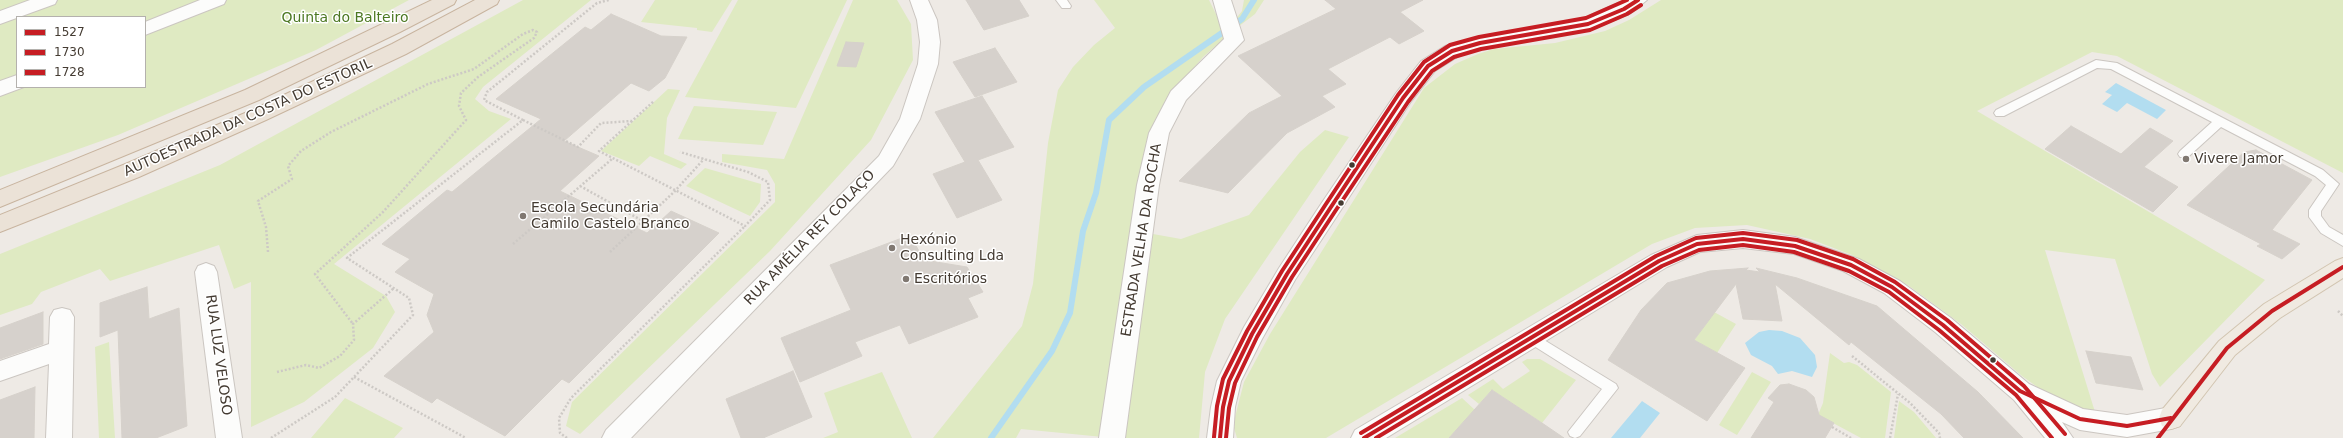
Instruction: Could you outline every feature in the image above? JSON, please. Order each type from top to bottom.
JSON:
[{"type":"highway","name":"AUTOESTRADA DA COSTA DO ESTORIL","points":[[0,199],[252,95],[447,0]]},
{"type":"highway","name":"AUTOESTRADA DA COSTA DO ESTORIL","points":[[0,224],[131,171],[259,115],[399,49],[490,0]]},
{"type":"main road","points":[[2165,428],[2227,348],[2272,311],[2343,267]]},
{"type":"street","points":[[0,18],[48,0]]},
{"type":"street","points":[[146,29],[216,0]]},
{"type":"street","name":"RUA AMÉLIA REY COLAÇO","points":[[615,438],[886,161],[910,119],[928,64],[930,42],[928,28],[919,0]]},
{"type":"street","points":[[1221,436],[1229,381],[1252,334],[1317,229],[1403,98],[1428,66],[1452,51],[1480,43],[1588,24],[1624,9],[1638,0]]},
{"type":"street","name":"ESTRADA VELHA DA ROCHA","points":[[1112,438],[1148,185],[1159,133],[1178,96],[1234,40],[1223,5]]},
{"type":"street","points":[[0,89],[16,82]]},
{"type":"street","points":[[1364,438],[1659,261],[1697,244],[1743,239],[1794,246],[1851,264],[1892,287],[1943,325],[2020,391],[2060,438]]},
{"type":"street","name":"RUA LUZ VELOSO","points":[[206,272],[229,438]]},
{"type":"street","points":[[59,438],[62,316]]},
{"type":"street","points":[[0,371],[62,350]]},
{"type":"street","points":[[2020,391],[2080,419],[2126,426],[2165,428]]},
{"type":"lane","points":[[2000,113],[2096,64],[2113,66],[2319,173],[2333,184],[2315,210],[2315,217],[2325,230],[2343,241]]},
{"type":"lane","points":[[2184,154],[2221,121]]},
{"type":"lane","points":[[1531,337],[1611,388],[1575,432]]},
{"type":"path","points":[[609,0],[597,3],[487,92],[484,100],[578,147],[601,123],[632,121]]},
{"type":"path","points":[[268,252],[266,227],[258,201],[292,179],[288,166],[300,151],[331,132],[428,84],[474,69],[523,34],[533,30],[537,32],[534,38],[478,77],[461,93],[459,106],[466,120],[383,212],[315,274],[353,324],[354,340],[340,356],[319,368],[306,365],[277,372]]},
{"type":"path","points":[[654,101],[599,152],[674,192],[745,226]]},
{"type":"path","points":[[270,438],[335,397],[413,315],[409,298],[347,258],[523,120]]},
{"type":"path","points":[[567,438],[560,433],[558,418],[571,398],[770,200],[768,182],[748,172],[680,152]]},
{"type":"path","points":[[513,244],[612,159]]},
{"type":"path","points":[[610,252],[674,192],[704,159]]},
{"type":"path","points":[[580,186],[644,221]]},
{"type":"path","points":[[353,324],[394,288]]},
{"type":"path","points":[[2338,312],[2343,316]]},
{"type":"path","points":[[1852,356],[1898,394],[1939,433],[1940,438]]},
{"type":"path","points":[[354,377],[466,438]]},
{"type":"path","points":[[1890,438],[1898,394]]},
{"type":"path","points":[[1832,427],[1851,438]]},
{"type":"green space","name":"Quinta do Balteiro","points":[[0,0],[409,0],[316,50],[118,135],[0,177]]},
{"type":"green space","points":[[523,0],[591,0],[483,87],[475,99],[489,111],[511,119],[334,264],[386,296],[395,312],[373,348],[304,402],[251,427],[251,282],[234,289],[219,245],[110,281],[100,269],[41,292],[32,304],[0,315],[0,254],[220,165]]},
{"type":"green space","points":[[655,0],[732,0],[712,32],[697,30],[697,28],[641,22]]},
{"type":"green space","points":[[738,0],[847,0],[796,108],[685,97]]},
{"type":"green space","points":[[853,0],[897,0],[911,24],[913,60],[871,140],[770,251],[580,434],[566,426],[572,402],[775,202],[775,184],[767,170],[722,162],[722,154],[784,159]]},
{"type":"green space","points":[[1094,0],[1209,0],[1227,36],[1203,57],[1166,102],[1103,437],[1021,429],[1016,438],[933,438],[1022,326],[1033,284],[1048,143],[1058,90],[1073,67],[1094,45],[1115,28]]},
{"type":"green space","points":[[1244,0],[1264,0],[1255,14],[1238,27],[1234,21],[1242,11]]},
{"type":"green space","points":[[1661,0],[2343,0],[2343,173],[2117,56],[2092,52],[1977,111],[2265,280],[2160,387],[2152,374],[2115,259],[2045,250],[2095,412],[2072,405],[2047,394],[2022,376],[1961,324],[1909,286],[1852,255],[1810,239],[1747,225],[1695,228],[1652,244],[1326,438],[1237,438],[1234,428],[1235,417],[1244,382],[1270,334],[1424,88],[1455,64],[1478,54],[1494,49],[1555,43],[1605,31],[1629,20]]},
{"type":"green space","points":[[668,89],[680,90],[667,118],[664,154],[687,164],[681,169],[650,156],[639,166],[601,151]]},
{"type":"green space","points":[[694,106],[777,112],[763,145],[678,139]]},
{"type":"green space","points":[[1325,130],[1349,137],[1225,319],[1205,372],[1199,438],[1124,438],[1153,234],[1181,239],[1249,215],[1300,152]]},
{"type":"green space","points":[[705,168],[761,184],[760,202],[750,216],[686,186]]},
{"type":"green space","points":[[1714,312],[1736,324],[1717,353],[1694,340]]},
{"type":"green space","points":[[109,342],[115,438],[99,438],[95,347]]},
{"type":"green space","points":[[1830,353],[1844,363],[1849,362],[1857,365],[1891,392],[1885,438],[1861,438],[1818,415],[1823,403]]},
{"type":"green space","points":[[1527,359],[1540,359],[1576,380],[1542,423],[1492,390],[1479,404],[1468,395],[1493,379],[1503,389],[1530,371],[1522,362]]},
{"type":"green space","points":[[882,372],[912,438],[823,438],[838,432],[824,393]]},
{"type":"green space","points":[[1752,372],[1771,382],[1737,435],[1719,425]]},
{"type":"green space","points":[[345,398],[403,428],[394,438],[311,438]]},
{"type":"green space","points":[[1462,398],[1475,410],[1449,438],[1395,438]]},
{"type":"green space","points":[[1899,401],[1914,412],[1936,438],[1894,438]]},
{"type":"water","points":[[2116,83],[2166,110],[2157,119],[2127,103],[2117,112],[2102,104],[2112,95],[2105,92]]},
{"type":"water","points":[[1769,330],[1782,331],[1800,338],[1815,355],[1817,367],[1812,377],[1792,371],[1778,374],[1772,366],[1751,355],[1745,343],[1759,332]]},
{"type":"water","points":[[1642,401],[1660,413],[1640,438],[1611,438]]},
{"type":"building","points":[[966,0],[1019,0],[1029,16],[984,30]]},
{"type":"building","points":[[1325,0],[1423,0],[1400,12],[1424,31],[1399,44],[1390,37],[1328,69],[1346,84],[1322,96],[1335,107],[1287,133],[1228,193],[1179,181],[1249,113],[1282,96],[1238,56],[1336,9]]},
{"type":"building","points":[[611,14],[661,36],[687,37],[665,78],[649,91],[631,83],[564,141],[599,156],[560,191],[647,233],[671,211],[719,233],[569,383],[562,379],[505,436],[437,398],[432,403],[384,376],[434,332],[427,315],[434,294],[395,272],[410,259],[382,244],[447,190],[452,192],[541,119],[496,99],[585,27],[591,30]]},
{"type":"building","points":[[846,42],[864,43],[856,67],[837,66]]},
{"type":"building","points":[[995,48],[1017,82],[975,97],[953,62]]},
{"type":"building","points":[[982,96],[1014,147],[978,160],[1002,200],[957,218],[933,174],[965,162],[935,112]]},
{"type":"building","points":[[2071,126],[2121,154],[2150,128],[2173,141],[2144,167],[2178,187],[2153,212],[2045,149]]},
{"type":"building","points":[[2256,150],[2312,180],[2272,230],[2300,244],[2282,259],[2257,246],[2261,244],[2187,205],[2244,152]]},
{"type":"building","name":"Escritórios","points":[[910,235],[924,260],[967,267],[983,292],[968,298],[978,317],[909,344],[900,325],[855,342],[862,356],[800,382],[781,338],[851,310],[830,265]]},
{"type":"building","points":[[1748,268],[1746,270],[1760,272],[1756,268],[1797,278],[1877,306],[1978,392],[2023,438],[1964,438],[1941,414],[1851,342],[1849,345],[1775,284],[1782,321],[1743,319],[1736,284],[1694,340],[1745,368],[1707,421],[1608,360],[1641,310],[1667,283],[1710,271]]},
{"type":"building","points":[[147,287],[149,319],[179,308],[187,426],[156,438],[122,438],[118,330],[100,337],[100,303]]},
{"type":"building","points":[[43,312],[43,344],[0,359],[0,328]]},
{"type":"building","points":[[2086,351],[2131,357],[2143,390],[2096,383]]},
{"type":"building","points":[[793,371],[812,417],[763,438],[741,438],[726,399]]},
{"type":"building","points":[[1789,384],[1806,390],[1814,397],[1819,415],[1834,423],[1825,438],[1751,438],[1774,402],[1768,398],[1780,385]]},
{"type":"building","points":[[35,387],[34,438],[0,438],[0,400]]},
{"type":"building","points":[[1492,390],[1542,423],[1564,438],[1449,438]]},
{"type":"waterway","points":[[991,438],[1052,351],[1070,313],[1083,231],[1096,193],[1109,120],[1144,87],[1242,19],[1254,0]]},
{"type":"transit line","name":"1728","points":[[1214,437],[1217,406],[1223,379],[1247,331],[1282,271],[1324,207],[1398,95],[1424,62],[1450,45],[1479,37],[1586,18],[1627,0]]},
{"type":"transit line","name":"1527","points":[[1220,438],[1223,407],[1229,381],[1252,334],[1287,274],[1329,210],[1403,98],[1428,66],[1452,51],[1480,43],[1588,24],[1624,9],[1638,0]]},
{"type":"transit line","name":"1730","points":[[1226,438],[1229,408],[1235,383],[1257,337],[1292,277],[1334,213],[1408,102],[1432,71],[1454,57],[1481,49],[1590,30],[1627,14],[1641,5]]},
{"type":"transit line","name":"1728","points":[[1361,433],[1656,256],[1696,238],[1743,233],[1797,240],[1853,259],[1895,282],[1947,320],[2024,386],[2065,434]]},
{"type":"transit line","name":"1527","points":[[1364,438],[1659,261],[1697,244],[1743,239],[1795,246],[1851,265],[1892,287],[1943,325],[2020,391],[2080,419],[2127,426],[2171,418]]},
{"type":"transit line","name":"1730","points":[[1376,438],[1662,266],[1699,250],[1743,245],[1794,252],[1849,271],[1889,292],[1939,330],[2016,395],[2052,438]]},
{"type":"transit line","name":"1527","points":[[2158,438],[2227,348],[2272,311],[2343,267]]},
{"type":"place","name":"Vivere Jamor","points":[[2186,159]]},
{"type":"place","name":"Escola Secundária Camilo Castelo Branco","points":[[523,216]]},
{"type":"place","name":"Hexónio Consulting Lda","points":[[892,248]]},
{"type":"place","name":"Escritórios","points":[[906,279]]}]
